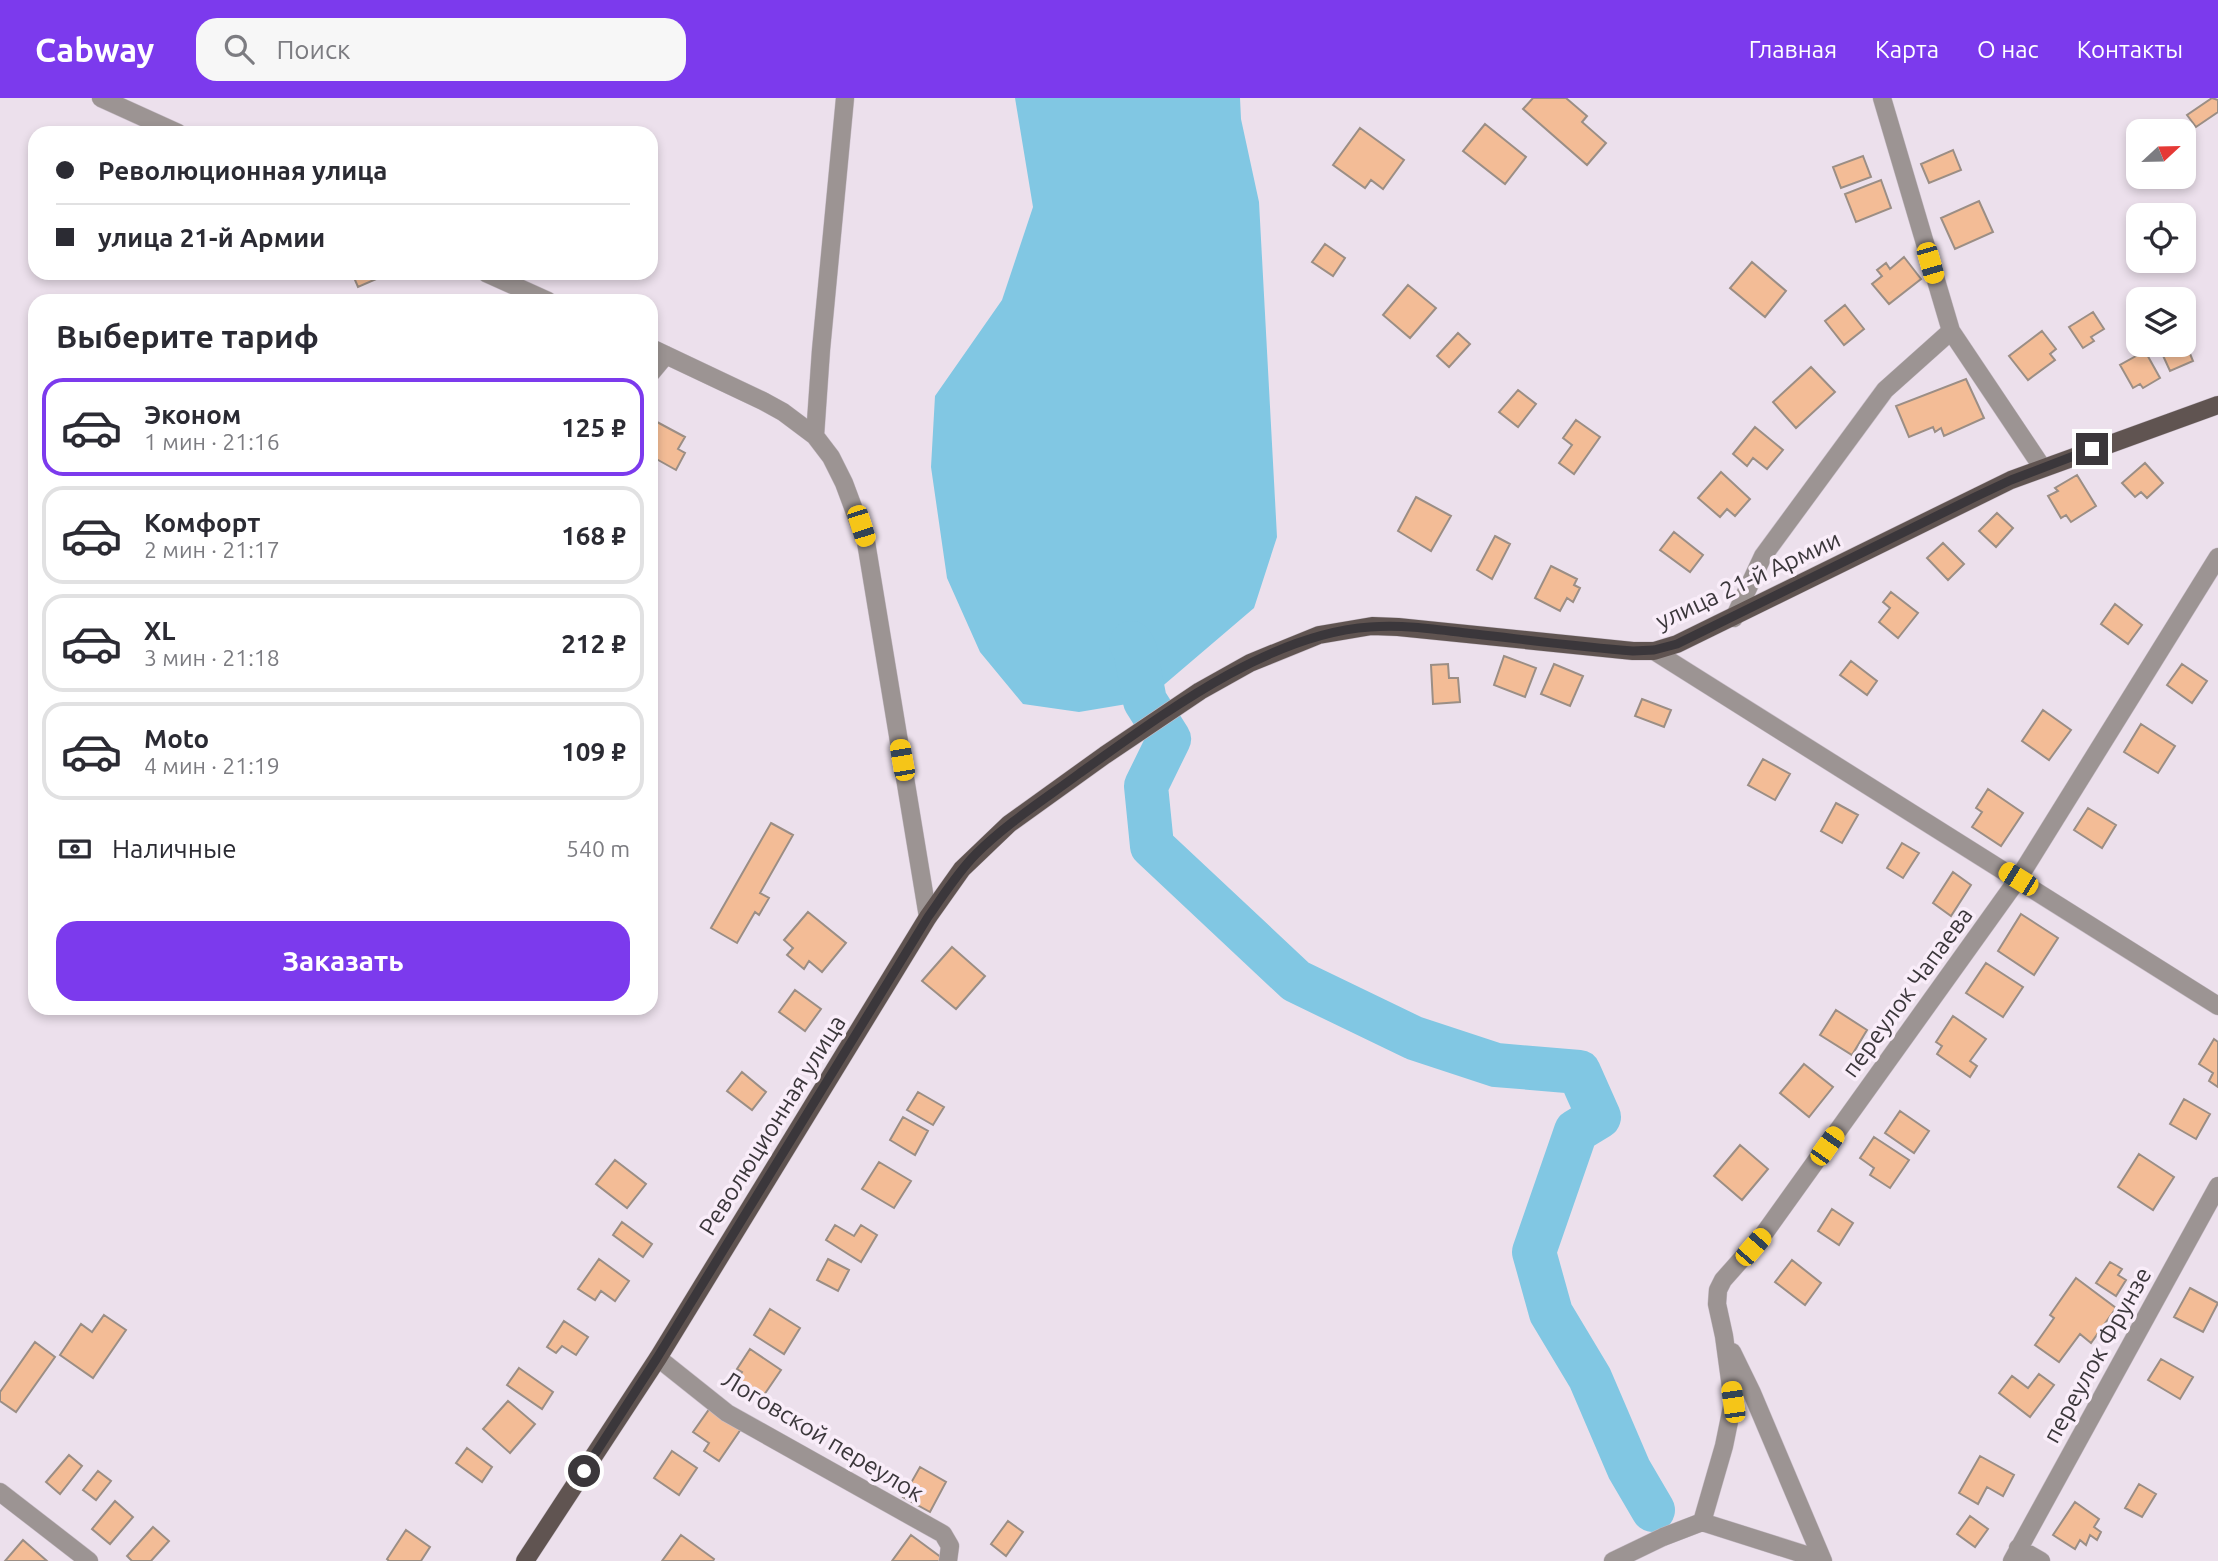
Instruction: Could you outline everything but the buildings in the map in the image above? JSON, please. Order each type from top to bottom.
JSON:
[{"type":"main road","name":"улица 21-й Армии","points":[[1105,755],[1200,691],[1250,663],[1319,635],[1372,626],[1430,629],[1594,648],[1654,650],[1677,644],[1975,497],[2042,467],[2218,405]]},
{"type":"main road","name":"Революционная улица","points":[[525,1561],[657,1358],[928,917],[962,869],[991,839],[1105,755]]},
{"type":"street","points":[[101,98],[163,126]]},
{"type":"street","points":[[815,436],[845,98]]},
{"type":"street","points":[[1882,98],[1951,331],[2042,467]]},
{"type":"street","points":[[502,280],[532,294]]},
{"type":"street","points":[[1734,618],[1763,556],[1885,390],[1951,331]]},
{"type":"street","points":[[659,351],[783,412],[815,436],[831,457],[844,484],[866,542],[928,917]]},
{"type":"street","name":"переулок Чапаева","points":[[1724,1336],[1717,1304],[1718,1290],[1723,1280],[1763,1235],[2018,879],[2218,557]]},
{"type":"street","points":[[1654,650],[2218,1006]]},
{"type":"street","name":"переулок Фрунзе","points":[[2041,1561],[2015,1555],[2218,1186]]},
{"type":"street","points":[[1702,1522],[1724,1446],[1733,1402],[1724,1336]]},
{"type":"street","points":[[1724,1336],[1752,1393],[1823,1561]]},
{"type":"street","name":"Логовской переулок","points":[[657,1358],[727,1413],[943,1534],[950,1546],[948,1561]]},
{"type":"street","points":[[0,1492],[89,1561]]},
{"type":"street","points":[[1612,1561],[1702,1522],[1823,1561]]},
{"type":"water","points":[[1015,98],[1240,98],[1241,119],[1259,202],[1277,537],[1254,608],[1145,701],[1079,712],[1023,704],[980,652],[947,578],[931,467],[935,396],[1002,300],[1033,207]]},
{"type":"waterway","points":[[1131,643],[1135,650],[1145,701],[1169,739],[1146,786],[1152,846],[1296,981],[1414,1038],[1496,1065],[1579,1072],[1599,1117],[1576,1131],[1534,1252],[1551,1313],[1590,1378],[1629,1469],[1653,1510]]},
{"type":"route","points":[[584,1471],[657,1358],[928,917],[962,869],[1009,824],[1105,755],[1200,691],[1250,663],[1319,635],[1372,626],[1430,629],[1633,651],[1654,650],[1677,644],[2011,480],[2092,449]]}]
